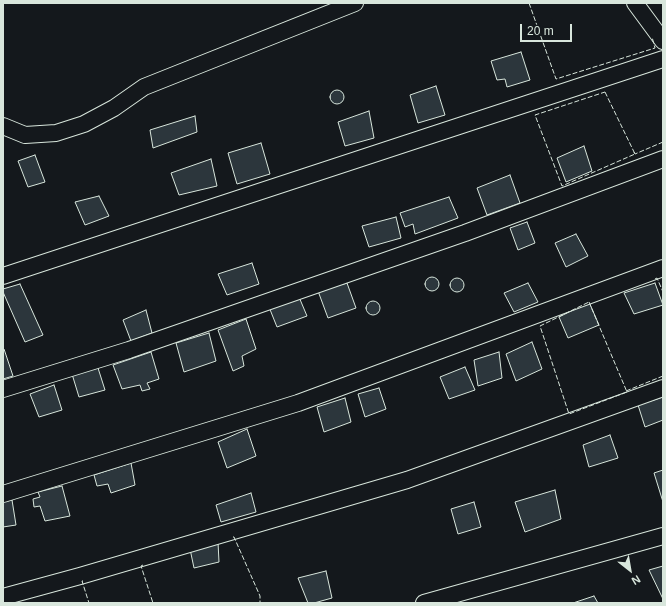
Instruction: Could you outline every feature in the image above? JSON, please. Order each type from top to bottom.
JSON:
[{"type":"street","points":[[3,126],[25,136],[56,133],[84,124],[114,108],[144,87],[355,3]]},
{"type":"street","points":[[635,3],[663,41]]},
{"type":"street","points":[[3,276],[663,59]]},
{"type":"street","points":[[3,389],[129,350],[427,246],[663,159]]},
{"type":"street","points":[[3,494],[298,403],[663,268]]},
{"type":"street","points":[[3,597],[88,574],[407,480],[663,388]]},
{"type":"street","points":[[424,603],[663,536]]},
{"type":"building","points":[[521,52],[530,80],[507,87],[505,79],[497,80],[491,61]]},
{"type":"building","points":[[436,86],[445,115],[418,123],[410,95]]},
{"type":"building","points":[[334,90],[340,90],[344,94],[344,100],[340,104],[334,104],[330,100],[330,94]]},
{"type":"building","points":[[369,111],[374,138],[345,146],[338,122]]},
{"type":"building","points":[[195,116],[197,132],[153,148],[150,130]]},
{"type":"building","points":[[261,143],[270,174],[237,184],[228,153]]},
{"type":"building","points":[[584,146],[592,171],[566,182],[557,158]]},
{"type":"building","points":[[35,155],[45,182],[28,187],[18,161]]},
{"type":"building","points":[[211,159],[217,186],[179,195],[171,173]]},
{"type":"building","points":[[510,175],[520,203],[487,215],[477,188]]},
{"type":"building","points":[[99,196],[109,216],[85,225],[75,202]]},
{"type":"building","points":[[449,197],[458,218],[415,234],[413,224],[405,227],[400,213]]},
{"type":"building","points":[[396,217],[401,238],[369,247],[362,226]]},
{"type":"building","points":[[527,222],[535,243],[518,250],[510,228]]},
{"type":"building","points":[[576,234],[588,256],[566,267],[555,243]]},
{"type":"building","points":[[252,263],[259,284],[227,295],[218,274]]},
{"type":"building","points":[[429,277],[435,277],[439,281],[439,287],[435,291],[429,291],[425,287],[425,281]]},
{"type":"building","points":[[454,278],[460,278],[464,282],[464,288],[460,292],[454,292],[450,288],[450,282]]},
{"type":"building","points":[[347,283],[356,308],[328,318],[318,291]]},
{"type":"building","points":[[528,283],[538,302],[514,312],[504,293]]},
{"type":"building","points":[[655,283],[663,305],[634,314],[624,293]]},
{"type":"building","points":[[20,284],[43,335],[25,342],[3,292],[3,289]]},
{"type":"building","points":[[299,297],[307,316],[277,327],[269,307]]},
{"type":"building","points":[[373,301],[378,303],[380,308],[378,313],[373,315],[368,313],[366,308],[368,303]]},
{"type":"building","points":[[589,302],[599,325],[568,338],[559,317]]},
{"type":"building","points":[[146,310],[152,333],[131,341],[123,320]]},
{"type":"building","points":[[246,319],[256,349],[242,356],[244,366],[233,371],[218,330]]},
{"type":"building","points":[[209,333],[216,361],[184,372],[176,343]]},
{"type":"building","points":[[532,342],[542,369],[516,381],[506,354]]},
{"type":"building","points":[[3,349],[13,376],[3,379]]},
{"type":"building","points":[[151,352],[159,379],[147,383],[150,389],[142,391],[140,385],[122,389],[113,365]]},
{"type":"building","points":[[499,352],[502,378],[478,386],[474,360]]},
{"type":"building","points":[[465,367],[475,390],[449,399],[440,377]]},
{"type":"building","points":[[98,368],[105,390],[79,397],[72,374]]},
{"type":"building","points":[[54,385],[62,410],[39,417],[30,394]]},
{"type":"building","points":[[379,388],[386,409],[365,417],[358,394]]},
{"type":"building","points":[[663,397],[663,420],[645,427],[638,405]]},
{"type":"building","points":[[345,398],[351,422],[324,432],[317,407]]},
{"type":"building","points":[[247,429],[256,456],[227,468],[218,442]]},
{"type":"building","points":[[610,435],[618,458],[589,467],[583,445]]},
{"type":"building","points":[[131,463],[135,485],[111,493],[108,484],[97,486],[94,475]]},
{"type":"building","points":[[663,470],[663,502],[654,473]]},
{"type":"building","points":[[62,486],[70,516],[45,521],[40,506],[34,507],[33,499],[40,497],[38,492]]},
{"type":"building","points":[[555,490],[561,519],[525,532],[515,502]]},
{"type":"building","points":[[251,493],[256,512],[221,522],[216,505]]},
{"type":"building","points":[[12,500],[16,525],[3,527],[3,502]]},
{"type":"building","points":[[474,502],[481,527],[458,534],[451,509]]},
{"type":"building","points":[[218,542],[219,562],[194,568],[190,549]]},
{"type":"building","points":[[663,566],[663,599],[649,570]]},
{"type":"building","points":[[326,571],[332,598],[314,603],[308,603],[298,578]]},
{"type":"building","points":[[594,596],[598,603],[573,603]]},
{"type":"fence","points":[[529,3],[556,79],[655,48],[652,37]]},
{"type":"fence","points":[[605,92],[635,154],[562,186],[535,115],[605,92]]},
{"type":"fence","points":[[634,152],[635,154],[663,142]]},
{"type":"fence","points":[[655,279],[657,278],[663,292]]},
{"type":"fence","points":[[589,302],[627,392],[569,414],[540,326],[589,302]]},
{"type":"fence","points":[[626,391],[663,376]]},
{"type":"fence","points":[[233,537],[260,596],[260,603]]},
{"type":"fence","points":[[143,565],[141,566],[153,603]]},
{"type":"fence","points":[[83,581],[89,603]]}]
